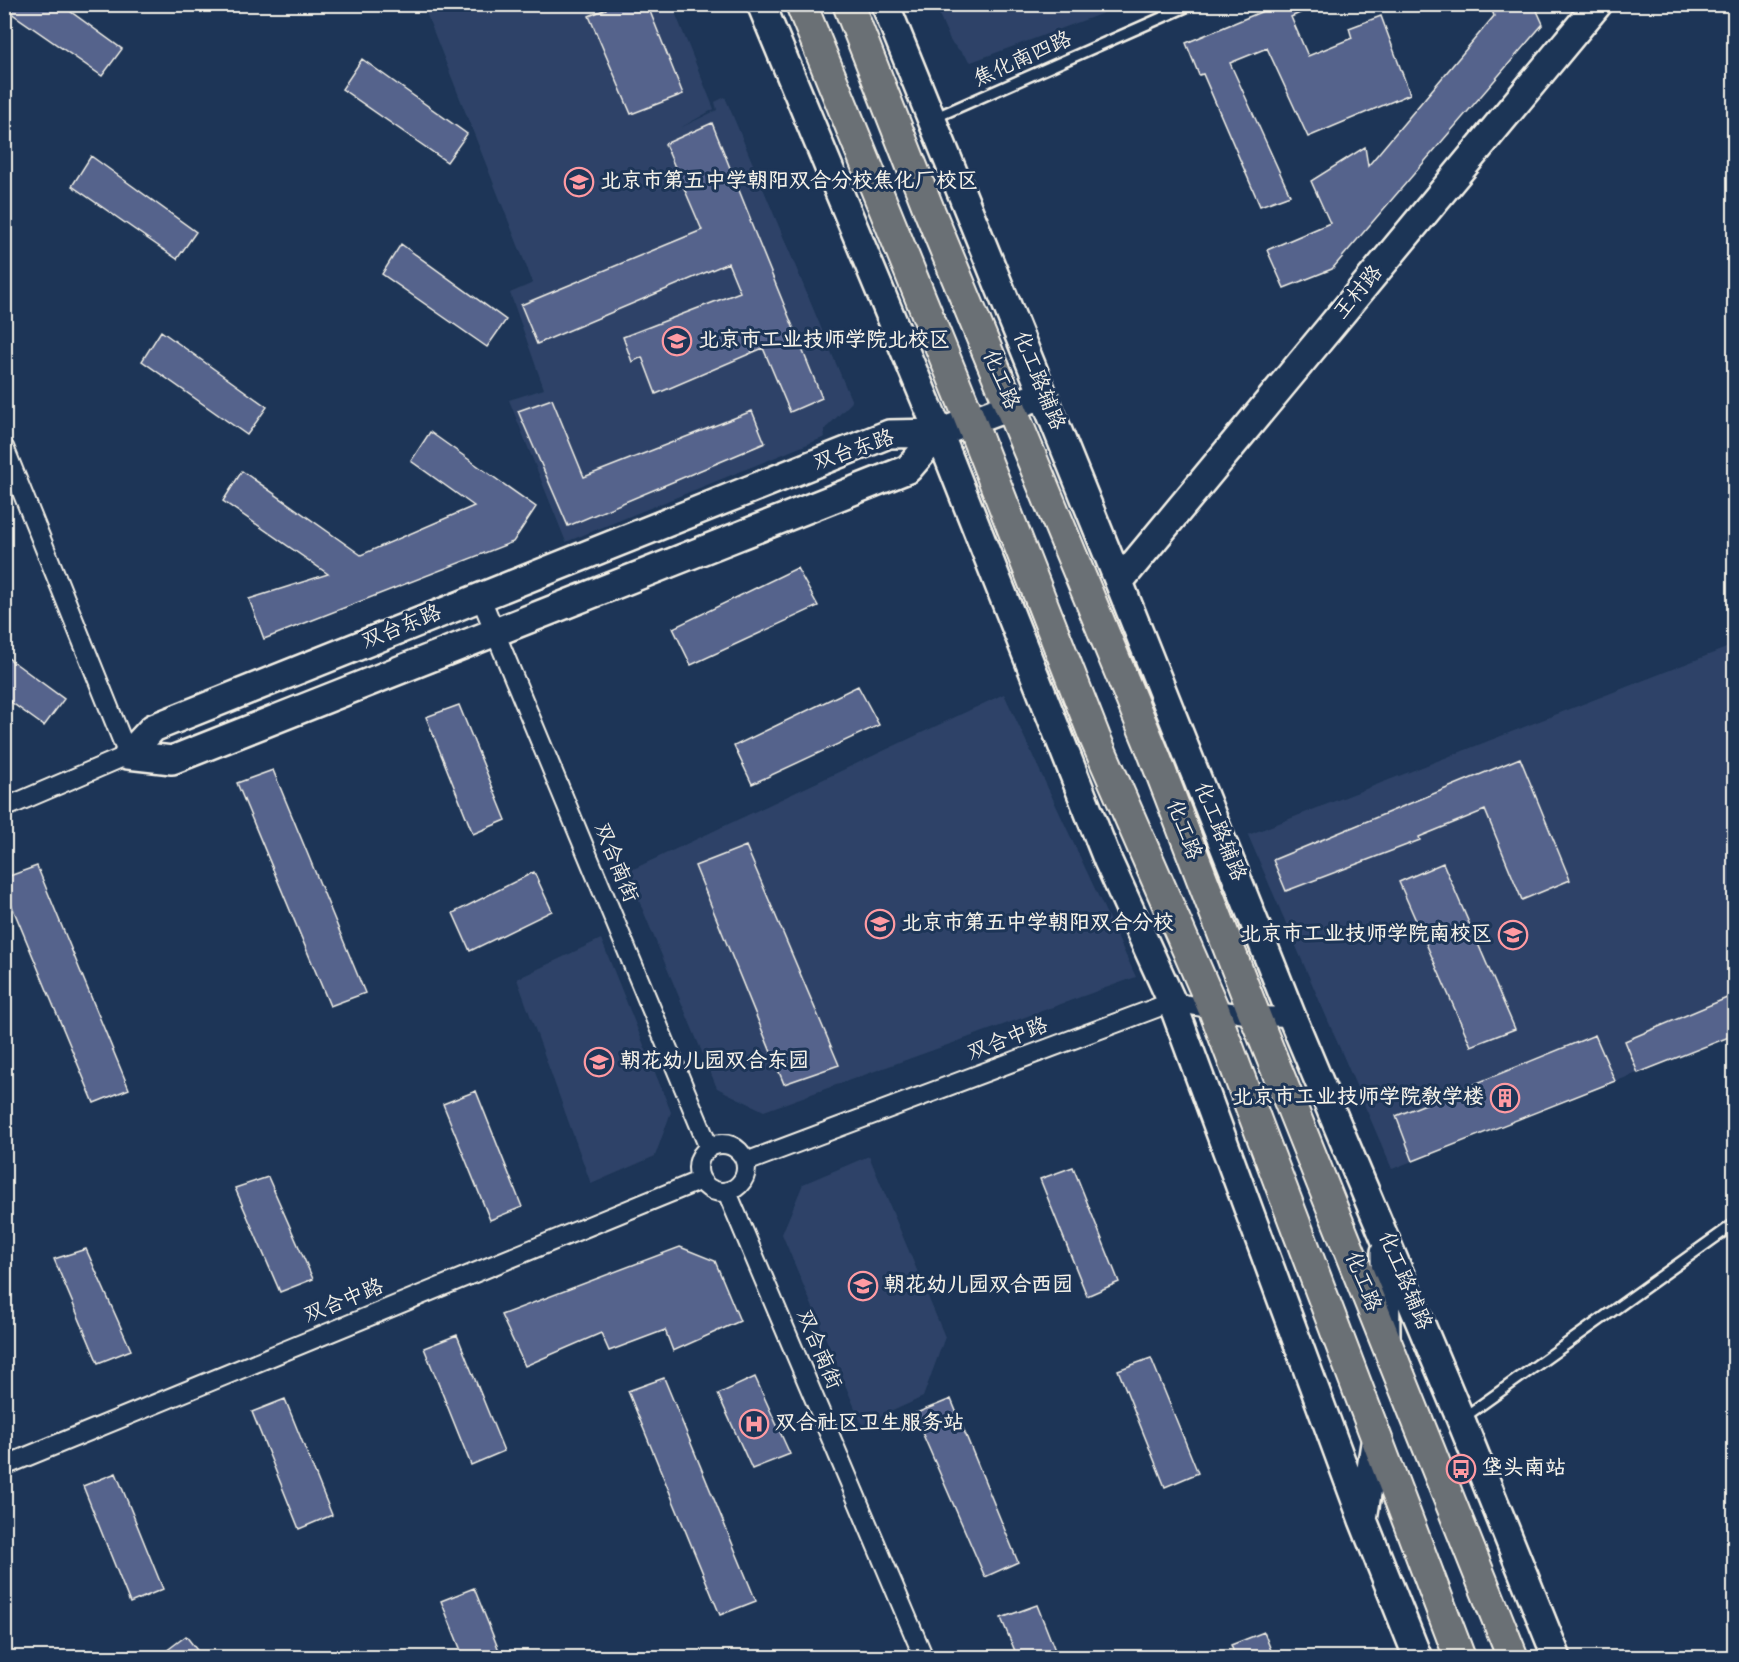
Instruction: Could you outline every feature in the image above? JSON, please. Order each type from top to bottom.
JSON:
[{"type":"main road","name":"化工路","points":[[801,4],[971,422],[1095,738],[1214,1010],[1461,1658]]},
{"type":"main road","name":"化工路","points":[[848,4],[929,210],[1153,752],[1255,1016],[1513,1658]]},
{"type":"street","points":[[761,4],[939,433],[1108,861],[1172,1002],[1363,1520],[1418,1658]]},
{"type":"street","name":"化工路辅路","points":[[885,4],[1292,1017],[1385,1236],[1557,1658]]},
{"type":"street","name":"王村路","points":[[1119,582],[1598,4]]},
{"type":"street","points":[[824,59],[844,202]]},
{"type":"street","points":[[939,433],[1043,394]]},
{"type":"street","name":"双台东路","points":[[128,755],[153,728],[480,596],[889,434],[939,433]]},
{"type":"street","name":"双台东路","points":[[128,755],[172,760],[495,633],[908,469],[939,433]]},
{"type":"street","points":[[4,447],[128,755],[4,808]]},
{"type":"street","name":"双合南街","points":[[480,596],[709,1148]]},
{"type":"street","points":[[1095,738],[1108,861]]},
{"type":"street","points":[[1172,1002],[1255,1016],[1292,1017]]},
{"type":"street","name":"双合中路","points":[[746,1162],[1172,1002]]},
{"type":"street","points":[[716,1144],[731,1145],[738,1149],[746,1162],[744,1178],[740,1184],[727,1192],[712,1190],[701,1180],[699,1159],[709,1148],[716,1144]]},
{"type":"street","name":"双合中路","points":[[4,1466],[701,1180]]},
{"type":"street","name":"双合南街","points":[[727,1192],[924,1658]]},
{"type":"street","points":[[1385,1236],[1386,1340]]},
{"type":"street","points":[[1363,1520],[1376,1437]]},
{"type":"lane","name":"焦化南四路","points":[[932,119],[1193,4]]},
{"type":"lane","points":[[1461,1420],[1734,1224]]},
{"type":"shaded area","name":"北京市工业技师学院北校区","points":[[423,5],[672,5],[714,109],[680,128],[717,110],[715,102],[725,97],[852,402],[824,430],[825,437],[566,542],[509,400],[544,389],[510,293],[533,283]]},
{"type":"shaded area","points":[[935,5],[1125,5],[971,62],[951,42]]},
{"type":"shaded area","name":"北京市工业技师学院南校区","points":[[1734,645],[1734,1035],[1392,1169],[1248,835]]},
{"type":"shaded area","name":"北京市第五中学朝阳双合分校","points":[[1004,694],[1136,977],[764,1111],[717,1088],[627,872]]},
{"type":"shaded area","name":"朝花幼儿园双合东园","points":[[601,939],[671,1112],[655,1156],[591,1184],[517,979]]},
{"type":"shaded area","name":"朝花幼儿园双合西园","points":[[869,1156],[945,1337],[923,1397],[862,1425],[782,1234],[803,1184]]},
{"type":"building","points":[[4,4],[60,4],[122,49],[102,76],[4,8]]},
{"type":"building","points":[[604,4],[647,4],[683,94],[631,114],[589,16],[606,9]]},
{"type":"building","points":[[1280,4],[1320,4],[1291,17],[1308,56],[1352,38],[1349,28],[1381,16],[1410,94],[1308,137],[1267,48],[1230,63],[1290,195],[1260,206],[1203,74],[1199,75],[1186,43]]},
{"type":"building","points":[[1490,4],[1534,4],[1543,24],[1332,269],[1284,288],[1267,250],[1330,223],[1311,181],[1365,147],[1368,166],[1494,16]]},
{"type":"building","points":[[362,59],[467,134],[447,162],[342,89]]},
{"type":"building","points":[[712,123],[822,398],[790,412],[763,348],[656,394],[642,357],[632,362],[623,337],[740,292],[728,263],[537,344],[521,305],[702,230],[665,144]]},
{"type":"building","points":[[91,156],[196,232],[177,259],[72,186]]},
{"type":"building","points":[[401,244],[506,320],[487,347],[382,274]]},
{"type":"building","points":[[161,331],[267,407],[247,435],[142,361]]},
{"type":"building","points":[[552,399],[584,477],[752,411],[765,443],[568,526],[518,411]]},
{"type":"building","points":[[430,432],[536,507],[513,542],[264,639],[249,599],[328,574],[223,501],[242,471],[361,555],[474,506],[411,461]]},
{"type":"building","points":[[797,568],[818,606],[691,665],[673,628]]},
{"type":"building","points":[[4,655],[64,699],[44,726],[4,697]]},
{"type":"building","points":[[858,686],[879,725],[752,784],[734,746]]},
{"type":"building","points":[[459,705],[506,820],[473,834],[426,717]]},
{"type":"building","points":[[1520,758],[1570,880],[1522,900],[1485,810],[1419,837],[1420,840],[1286,891],[1273,860]]},
{"type":"building","points":[[273,770],[365,993],[330,1006],[237,783]]},
{"type":"building","points":[[746,846],[839,1065],[784,1084],[695,866]]},
{"type":"building","points":[[1443,863],[1515,1029],[1471,1046],[1399,882]]},
{"type":"building","points":[[37,866],[129,1089],[94,1103],[4,887],[4,878]]},
{"type":"building","points":[[534,872],[552,911],[470,951],[453,913]]},
{"type":"building","points":[[1734,995],[1734,1035],[1638,1073],[1625,1041]]},
{"type":"building","name":"北京市工业技师学院教学楼","points":[[1595,1035],[1615,1081],[1413,1161],[1396,1116]]},
{"type":"building","points":[[476,1091],[522,1207],[490,1220],[443,1104]]},
{"type":"building","points":[[1073,1167],[1119,1282],[1087,1296],[1040,1179]]},
{"type":"building","points":[[268,1177],[313,1279],[280,1292],[235,1188]]},
{"type":"building","points":[[680,1247],[715,1261],[740,1321],[673,1351],[665,1330],[609,1351],[601,1333],[525,1366],[501,1315]]},
{"type":"building","points":[[86,1249],[131,1350],[98,1363],[54,1259]]},
{"type":"building","points":[[457,1335],[504,1451],[471,1465],[424,1348]]},
{"type":"building","points":[[1151,1358],[1198,1473],[1165,1487],[1118,1370]]},
{"type":"building","name":"双合社区卫生服务站","points":[[755,1377],[790,1454],[752,1469],[718,1394]]},
{"type":"building","points":[[664,1378],[756,1601],[720,1615],[628,1391]]},
{"type":"building","points":[[285,1399],[332,1515],[299,1529],[252,1412]]},
{"type":"building","points":[[951,1399],[1018,1562],[985,1577],[914,1414]]},
{"type":"building","points":[[116,1473],[163,1589],[130,1603],[83,1486]]},
{"type":"building","points":[[474,1588],[502,1658],[464,1658],[441,1601]]},
{"type":"building","points":[[1037,1605],[1058,1658],[1018,1658],[1001,1618]]},
{"type":"building","points":[[1264,1632],[1274,1658],[1236,1658],[1231,1645]]},
{"type":"building","points":[[186,1636],[203,1658],[157,1658]]},
{"type":"place","name":"北京市第五中学朝阳双合分校焦化厂校区","points":[[579,182]]},
{"type":"place","name":"北京市工业技师学院北校区","points":[[677,341]]},
{"type":"place","name":"北京市第五中学朝阳双合分校","points":[[880,924]]},
{"type":"place","name":"北京市工业技师学院南校区","points":[[1513,935]]},
{"type":"place","name":"朝花幼儿园双合东园","points":[[599,1062]]},
{"type":"place","name":"北京市工业技师学院教学楼","points":[[1505,1098]]},
{"type":"place","name":"朝花幼儿园双合西园","points":[[863,1286]]},
{"type":"place","name":"双合社区卫生服务站","points":[[754,1424]]},
{"type":"place","name":"垡头南站","points":[[1461,1469]]}]
